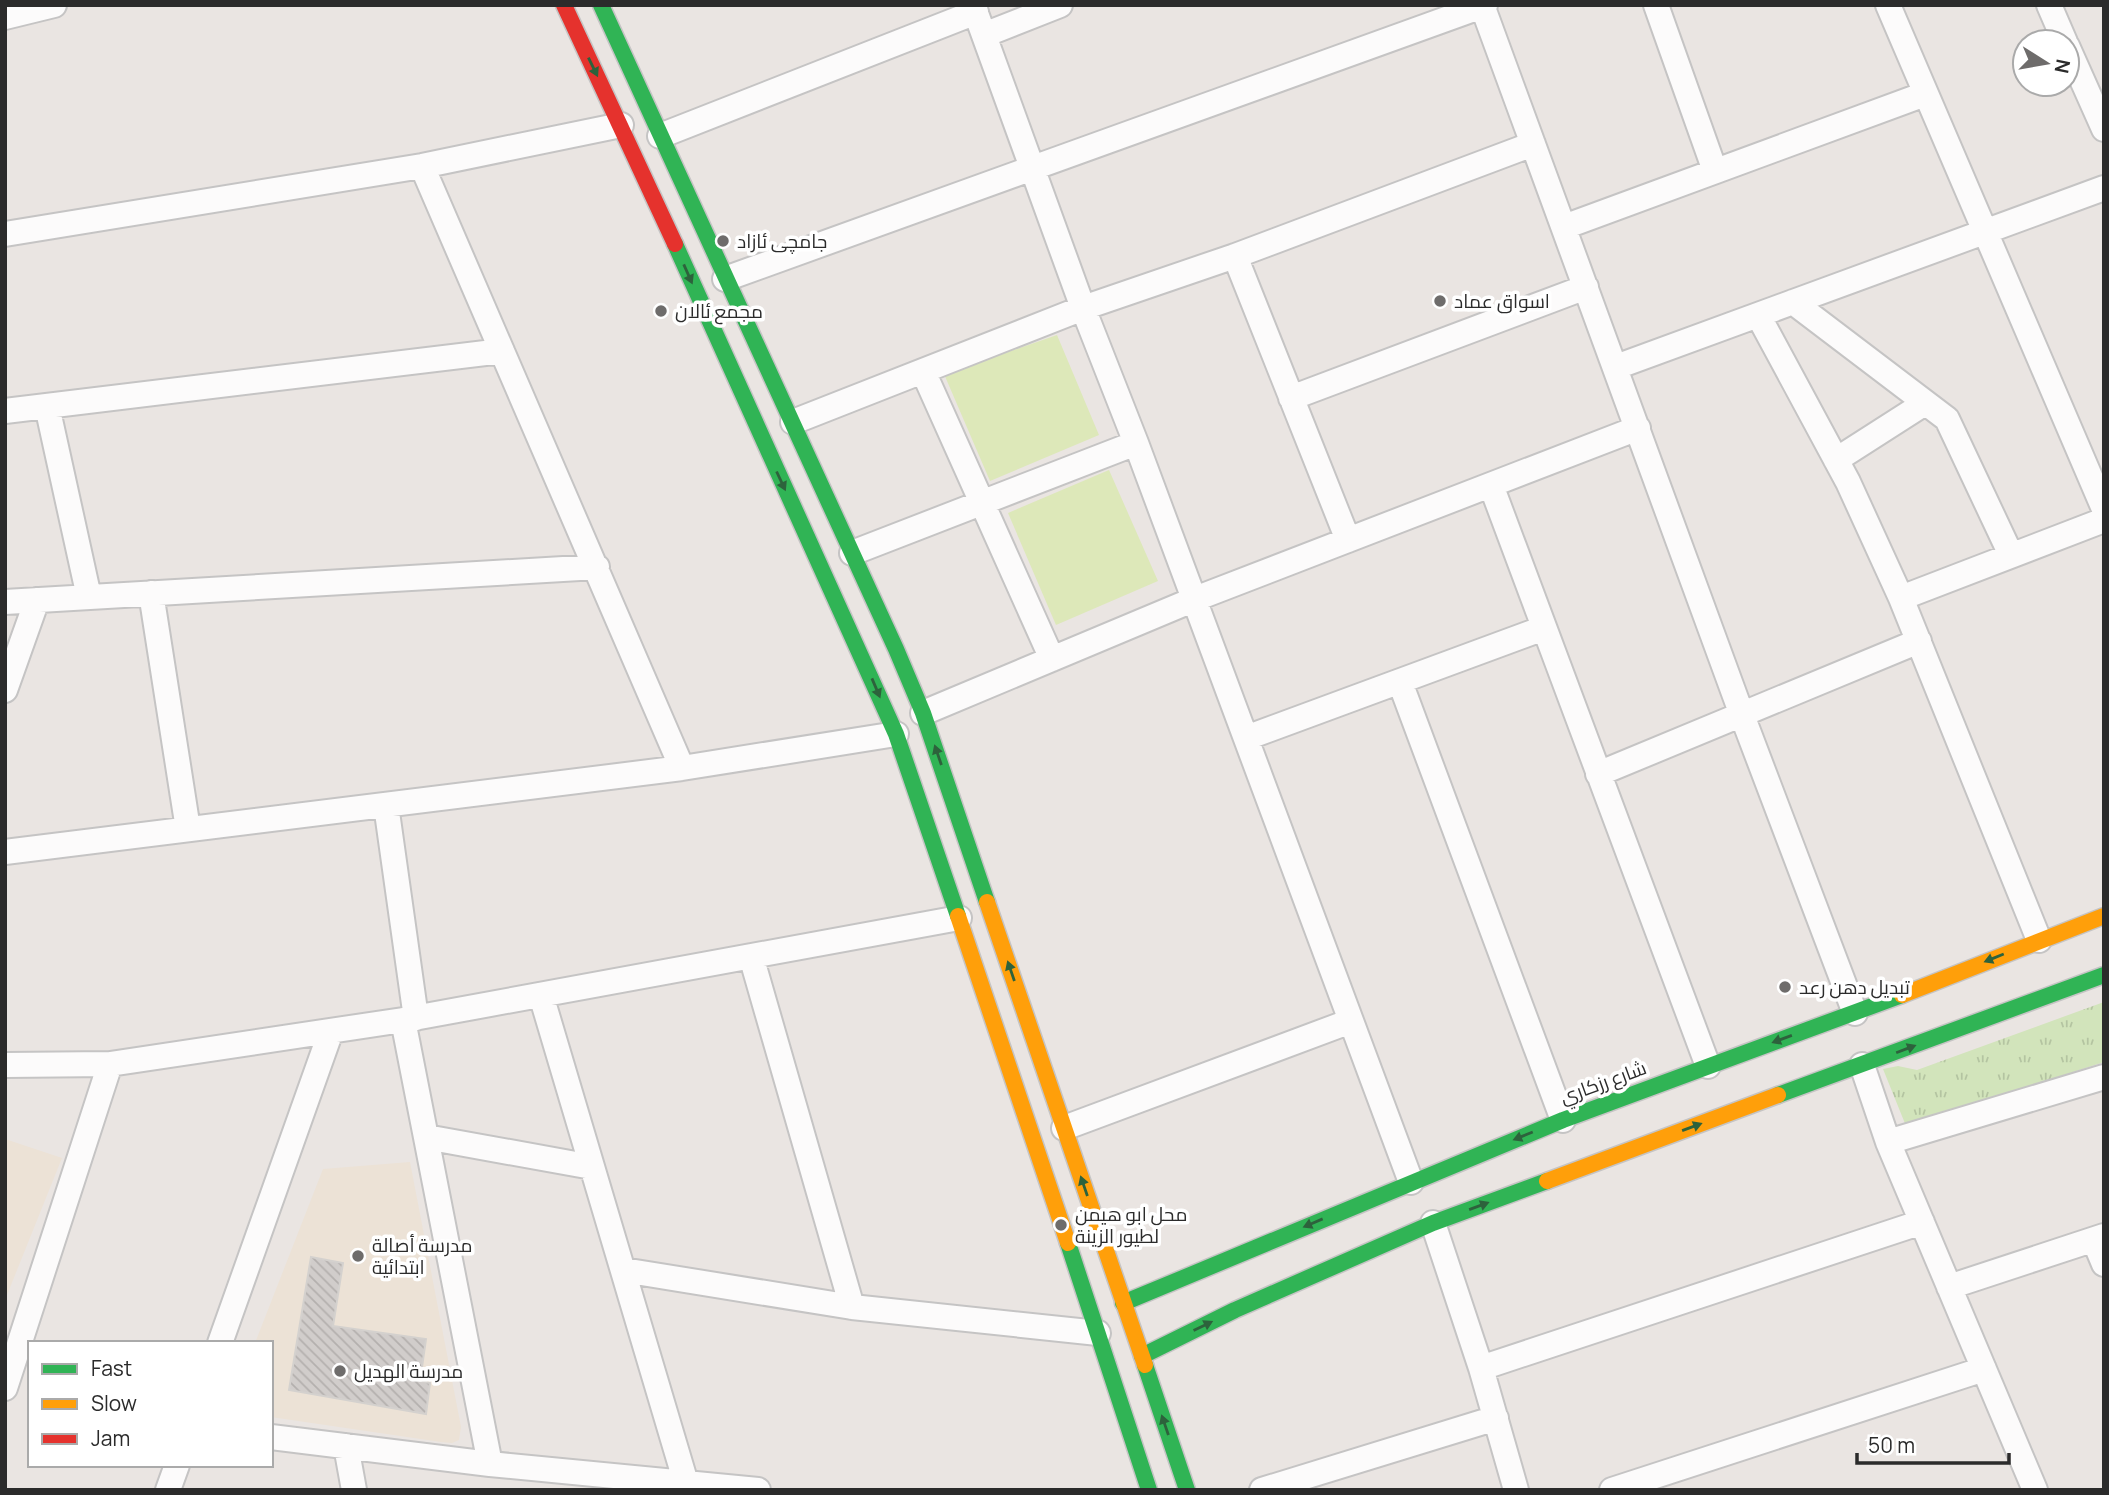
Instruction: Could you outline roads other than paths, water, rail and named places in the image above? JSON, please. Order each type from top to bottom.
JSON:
[{"type":"street","points":[[5,17],[54,5]]},
{"type":"street","points":[[564,5],[621,125],[896,734],[1149,1490]]},
{"type":"street","points":[[601,5],[793,422],[923,713],[1186,1490]]},
{"type":"street","points":[[660,136],[978,17],[1060,5]]},
{"type":"street","points":[[1656,5],[1715,172]]},
{"type":"street","points":[[1888,5],[2104,509]]},
{"type":"street","points":[[2049,5],[2059,28]]},
{"type":"street","points":[[725,279],[1483,6],[1742,715],[1855,1013]]},
{"type":"street","points":[[978,17],[1083,308],[1195,600],[1411,1182]]},
{"type":"street","points":[[2081,78],[2104,129]]},
{"type":"street","points":[[1564,227],[1925,94]]},
{"type":"street","points":[[5,234],[422,166],[621,125]]},
{"type":"street","points":[[793,422],[1083,308],[1235,256],[1533,144]]},
{"type":"street","points":[[422,166],[682,768]]},
{"type":"street","points":[[1615,368],[2104,188]]},
{"type":"street","points":[[1235,256],[1348,540]]},
{"type":"street","points":[[1291,398],[1586,287]]},
{"type":"street","points":[[1793,302],[1947,419],[2011,555]]},
{"type":"street","points":[[1758,315],[1836,460],[1901,598],[2039,940]]},
{"type":"street","points":[[5,411],[502,351]]},
{"type":"street","points":[[923,371],[1052,659]]},
{"type":"street","points":[[1836,460],[1925,403]]},
{"type":"street","points":[[47,406],[89,597]]},
{"type":"street","points":[[923,713],[1195,600],[1638,428]]},
{"type":"street","points":[[852,553],[1136,443]]},
{"type":"street","points":[[1491,485],[1708,1066]]},
{"type":"street","points":[[1901,598],[2104,520]]},
{"type":"street","points":[[5,602],[597,567]]},
{"type":"street","points":[[151,593],[188,829]]},
{"type":"street","points":[[5,690],[37,600]]},
{"type":"street","points":[[1246,738],[1544,628]]},
{"type":"street","points":[[1598,774],[1919,641]]},
{"type":"street","points":[[1400,682],[1563,1120]]},
{"type":"street","points":[[5,852],[682,768],[896,734]]},
{"type":"street","points":[[386,805],[409,1019],[426,1137],[490,1464]]},
{"type":"street","points":[[929,829],[961,820]]},
{"type":"street","name":"شارع رزكاري","points":[[1123,1303],[1217,1270],[1411,1182],[1563,1120],[1855,1013],[2104,916]]},
{"type":"street","points":[[5,1065],[110,1064],[409,1019],[958,918]]},
{"type":"street","points":[[751,956],[852,1307]]},
{"type":"street","points":[[1142,1356],[1232,1305],[1433,1223],[2104,975]]},
{"type":"street","points":[[541,995],[686,1483]]},
{"type":"street","points":[[1064,1128],[1351,1021]]},
{"type":"street","points":[[221,1341],[331,1031]]},
{"type":"street","points":[[5,1388],[17,1363],[110,1064]]},
{"type":"street","points":[[1862,1065],[1888,1142],[2035,1490]]},
{"type":"street","points":[[1888,1142],[2104,1077]]},
{"type":"street","points":[[426,1137],[592,1167]]},
{"type":"street","points":[[1481,1368],[1922,1222]]},
{"type":"street","points":[[1433,1223],[1481,1368],[1516,1490]]},
{"type":"street","points":[[1949,1287],[2099,1238],[2104,1264]]},
{"type":"street","points":[[622,1270],[852,1307],[1098,1333]]},
{"type":"street","points":[[1612,1490],[1984,1369]]},
{"type":"street","points":[[1262,1490],[1291,1485],[1496,1418]]},
{"type":"street","points":[[273,1437],[490,1464],[758,1490]]},
{"type":"street","points":[[346,1446],[354,1490]]},
{"type":"street","points":[[168,1490],[176,1467]]},
{"type":"place","name":"جامچی ئازاد","points":[[723,241]]},
{"type":"place","name":"اسواق عماد","points":[[1440,301]]},
{"type":"place","name":"مجمع ئالان","points":[[661,311]]},
{"type":"place","name":"تبديل دهن رعد","points":[[1785,987]]},
{"type":"place","name":"محل ابو هيمن لطيور الزينة","points":[[1061,1225]]},
{"type":"place","name":"مدرسة أصالة ابتدائية","points":[[358,1256]]},
{"type":"place","name":"مدرسة الهديل","points":[[340,1371]]}]
